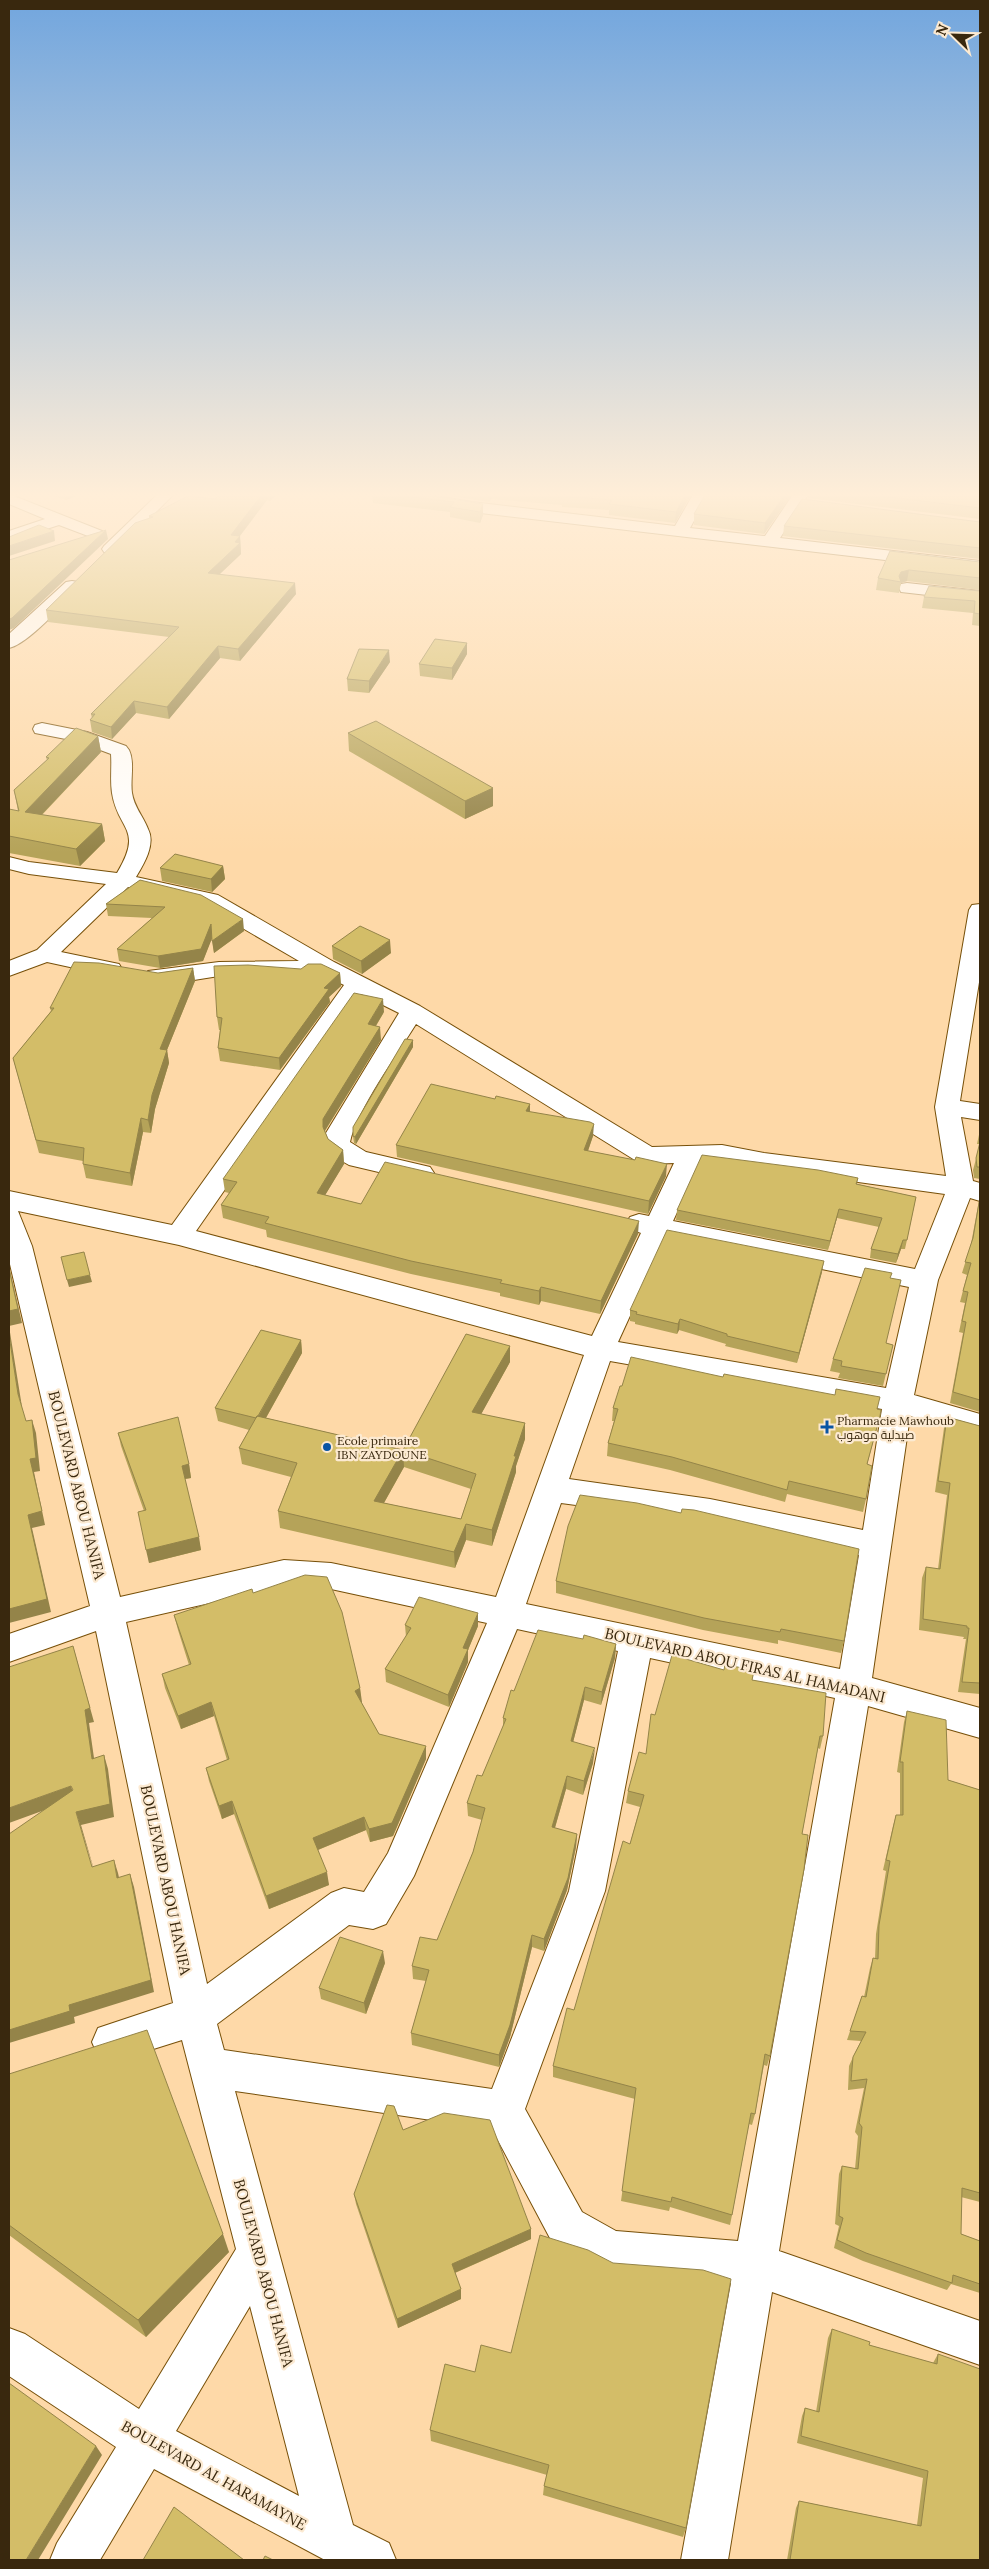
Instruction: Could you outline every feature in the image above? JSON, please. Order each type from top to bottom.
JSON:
[{"type":"street","points":[[9,643],[44,613]]},
{"type":"street","points":[[9,969],[45,955],[123,880],[134,862],[140,843],[139,830],[128,813],[122,793],[121,754],[119,750],[105,743],[80,736],[42,729]]},
{"type":"street","points":[[16,867],[123,880],[210,900],[326,967],[412,1011],[647,1156],[722,1153],[764,1161],[971,1190]]},
{"type":"street","points":[[705,2560],[854,1687],[874,1545],[898,1401],[924,1280],[971,1190],[947,1107],[974,981],[980,910]]},
{"type":"street","points":[[45,955],[134,974],[175,976],[219,969],[326,967]]},
{"type":"street","points":[[178,1236],[357,984]]},
{"type":"street","points":[[412,1011],[354,1104],[338,1133],[337,1142],[342,1150],[358,1158],[445,1178]]},
{"type":"street","points":[[947,1107],[980,1112]]},
{"type":"street","points":[[83,2051],[195,2016],[344,1906],[373,1911],[401,1864],[508,1612],[600,1349],[691,1154]]},
{"type":"street","points":[[9,1200],[178,1236],[600,1349],[898,1401],[980,1425]]},
{"type":"street","points":[[618,1218],[924,1280]]},
{"type":"street","name":"BOULEVARD ABOU HANIFA","points":[[12,1237],[108,1613],[195,2016],[211,2068],[334,2540]]},
{"type":"street","points":[[550,1489],[710,1511],[874,1545]]},
{"type":"street","name":"BOULEVARD ABOU FIRAS AL HAMADANI","points":[[9,1648],[108,1613],[284,1573],[331,1576],[508,1612],[854,1687],[980,1723]]},
{"type":"street","points":[[637,1640],[587,1891],[504,2111],[567,2227],[610,2252],[754,2264],[980,2343]]},
{"type":"street","points":[[211,2068],[504,2111]]},
{"type":"street","points":[[74,2560],[258,2252]]},
{"type":"street","name":"BOULEVARD AL HARAMAYNE","points":[[9,2350],[146,2440],[372,2560]]},
{"type":"building","points":[[9,613],[17,613],[12,618],[9,619]]},
{"type":"building","points":[[69,613],[269,613],[238,649],[218,646],[167,707],[134,701],[111,727],[90,720],[95,714],[91,714],[179,627]]},
{"type":"building","points":[[435,639],[467,643],[452,668],[419,664]]},
{"type":"building","points":[[359,649],[389,650],[369,681],[347,679]]},
{"type":"building","points":[[376,721],[493,788],[465,801],[348,733]]},
{"type":"building","points":[[76,728],[98,736],[25,812],[102,824],[76,849],[9,836],[9,809],[19,811],[14,790],[49,758],[46,757]]},
{"type":"building","points":[[175,854],[223,866],[211,879],[160,868]]},
{"type":"building","points":[[140,880],[201,895],[243,919],[212,941],[211,924],[201,949],[158,956],[117,949],[165,907],[106,904]]},
{"type":"building","points":[[360,926],[390,940],[361,961],[332,946]]},
{"type":"building","points":[[74,962],[99,963],[158,973],[193,968],[160,1049],[167,1050],[152,1095],[148,1120],[141,1118],[130,1173],[83,1164],[84,1148],[36,1140],[13,1058],[54,1008],[50,1008]]},
{"type":"building","points":[[308,964],[321,964],[340,973],[324,988],[329,989],[279,1058],[218,1048],[222,1018],[217,1017],[214,966],[248,965],[301,969]]},
{"type":"building","points":[[354,993],[383,999],[368,1024],[380,1027],[323,1119],[323,1127],[328,1139],[343,1150],[317,1193],[361,1204],[385,1162],[639,1221],[601,1301],[541,1287],[539,1291],[500,1283],[502,1280],[411,1261],[265,1223],[269,1217],[221,1205],[237,1182],[223,1179]]},
{"type":"building","points":[[405,1039],[413,1040],[355,1137],[353,1136],[353,1127]]},
{"type":"building","points":[[431,1084],[495,1099],[496,1096],[530,1104],[526,1111],[590,1122],[594,1124],[584,1150],[635,1160],[636,1157],[667,1164],[649,1201],[396,1145]]},
{"type":"building","points":[[980,1142],[980,1167],[977,1167],[976,1158]]},
{"type":"building","points":[[702,1155],[818,1170],[858,1178],[856,1184],[916,1197],[907,1240],[903,1240],[898,1254],[871,1249],[882,1218],[839,1209],[830,1241],[677,1210]]},
{"type":"building","points":[[980,1197],[980,1400],[953,1392],[966,1322],[962,1321],[968,1292],[963,1291],[971,1263],[965,1262],[973,1238]]},
{"type":"building","points":[[667,1230],[824,1261],[799,1353],[727,1336],[727,1334],[680,1319],[678,1324],[636,1314],[637,1312],[630,1310]]},
{"type":"building","points":[[84,1252],[90,1275],[67,1280],[61,1257]]},
{"type":"building","points":[[865,1268],[892,1273],[890,1278],[901,1280],[886,1343],[893,1345],[886,1374],[841,1366],[842,1361],[833,1359]]},
{"type":"building","points":[[9,1269],[18,1309],[9,1311]]},
{"type":"building","points":[[261,1330],[301,1340],[256,1418],[215,1408]]},
{"type":"building","points":[[466,1334],[510,1346],[472,1412],[525,1423],[492,1530],[466,1524],[454,1552],[278,1511],[297,1463],[239,1448],[257,1416],[403,1450]],"holes":[[[403,1450],[476,1474],[461,1519],[374,1501]]]},
{"type":"building","points":[[9,1335],[18,1394],[26,1421],[32,1420],[36,1458],[30,1459],[42,1511],[28,1515],[47,1599],[9,1609]]},
{"type":"building","points":[[631,1357],[723,1377],[724,1374],[835,1395],[836,1389],[880,1397],[877,1409],[881,1410],[880,1416],[867,1464],[872,1466],[866,1499],[789,1481],[787,1490],[672,1457],[608,1443],[618,1409],[613,1408]]},
{"type":"building","points":[[178,1417],[189,1464],[182,1466],[199,1537],[146,1550],[138,1512],[146,1510],[118,1433]]},
{"type":"building","points":[[947,1417],[980,1426],[980,1683],[962,1682],[969,1628],[967,1626],[923,1619],[926,1567],[940,1569],[950,1483],[938,1481]]},
{"type":"building","points":[[580,1495],[637,1503],[681,1513],[682,1509],[694,1510],[859,1549],[844,1641],[781,1629],[780,1632],[704,1618],[556,1581],[568,1526]]},
{"type":"building","points":[[305,1575],[327,1577],[342,1612],[360,1688],[355,1691],[379,1734],[426,1746],[392,1823],[369,1829],[364,1817],[313,1838],[327,1872],[266,1896],[232,1801],[219,1806],[206,1768],[229,1759],[211,1702],[178,1716],[162,1674],[191,1664],[174,1615],[252,1589],[253,1593]]},
{"type":"building","points":[[419,1597],[478,1613],[463,1648],[468,1649],[448,1695],[385,1669],[411,1628],[405,1625]]},
{"type":"building","points":[[538,1630],[583,1639],[584,1635],[616,1644],[602,1692],[585,1687],[571,1741],[595,1748],[584,1781],[567,1776],[552,1827],[577,1834],[568,1878],[544,1939],[532,1935],[510,2025],[499,2055],[411,2033],[429,1970],[412,1966],[420,1937],[437,1940],[473,1852],[485,1808],[467,1803],[477,1775],[482,1776],[506,1719],[503,1718],[511,1690],[514,1691]]},
{"type":"building","points":[[73,1646],[90,1708],[85,1710],[92,1759],[104,1755],[110,1804],[76,1812],[92,1867],[114,1860],[117,1878],[130,1874],[151,1980],[69,2005],[70,2011],[9,2030],[9,1834],[73,1790],[71,1786],[9,1808],[9,1667]]},
{"type":"building","points":[[672,1655],[724,1670],[725,1664],[754,1671],[752,1680],[826,1693],[823,1736],[820,1736],[802,1834],[808,1835],[804,1869],[770,2056],[765,2054],[755,2114],[751,2113],[732,2215],[672,2197],[671,2202],[622,2191],[636,2088],[553,2066],[567,2008],[574,2010],[623,1841],[630,1844],[644,1795],[628,1791],[639,1752],[646,1754],[651,1714],[655,1715]]},
{"type":"building","points":[[907,1711],[946,1720],[948,1780],[980,1790],[980,2193],[962,2188],[961,2234],[980,2241],[980,2284],[953,2275],[952,2283],[866,2253],[837,2240],[843,2218],[839,2216],[842,2166],[858,2169],[862,2127],[859,2123],[867,2079],[851,2081],[853,2057],[866,2032],[850,2031],[862,1996],[866,1997],[873,1958],[878,1959],[879,1925],[890,1861],[886,1860],[896,1815],[903,1815],[903,1762],[900,1762]]},
{"type":"building","points":[[340,1937],[383,1951],[364,2003],[319,1988]]},
{"type":"building","points":[[147,2030],[223,2234],[138,2320],[9,2225],[9,2074]]},
{"type":"building","points":[[387,2105],[394,2106],[403,2130],[444,2113],[490,2120],[531,2229],[452,2264],[461,2289],[397,2319],[354,2194]]},
{"type":"building","points":[[540,2235],[588,2250],[613,2263],[703,2270],[731,2279],[686,2528],[544,2486],[549,2465],[430,2430],[445,2364],[475,2372],[481,2345],[511,2353]]},
{"type":"building","points":[[832,2329],[870,2342],[869,2345],[937,2364],[938,2354],[980,2369],[980,2560],[790,2560],[799,2501],[921,2526],[928,2471],[801,2436],[805,2408],[819,2412]]},
{"type":"building","points":[[9,2383],[96,2446],[26,2560],[9,2560]]},
{"type":"building","points":[[174,2507],[244,2560],[143,2560]]},
{"type":"building","points":[[265,2556],[273,2560],[263,2560]]},
{"type":"place","name":"Pharmacie Mawhoub صيدلية موهوب","points":[[827,1427]]},
{"type":"place","name":"Ecole primaire IBN ZAYDOUNE","points":[[327,1447]]}]
